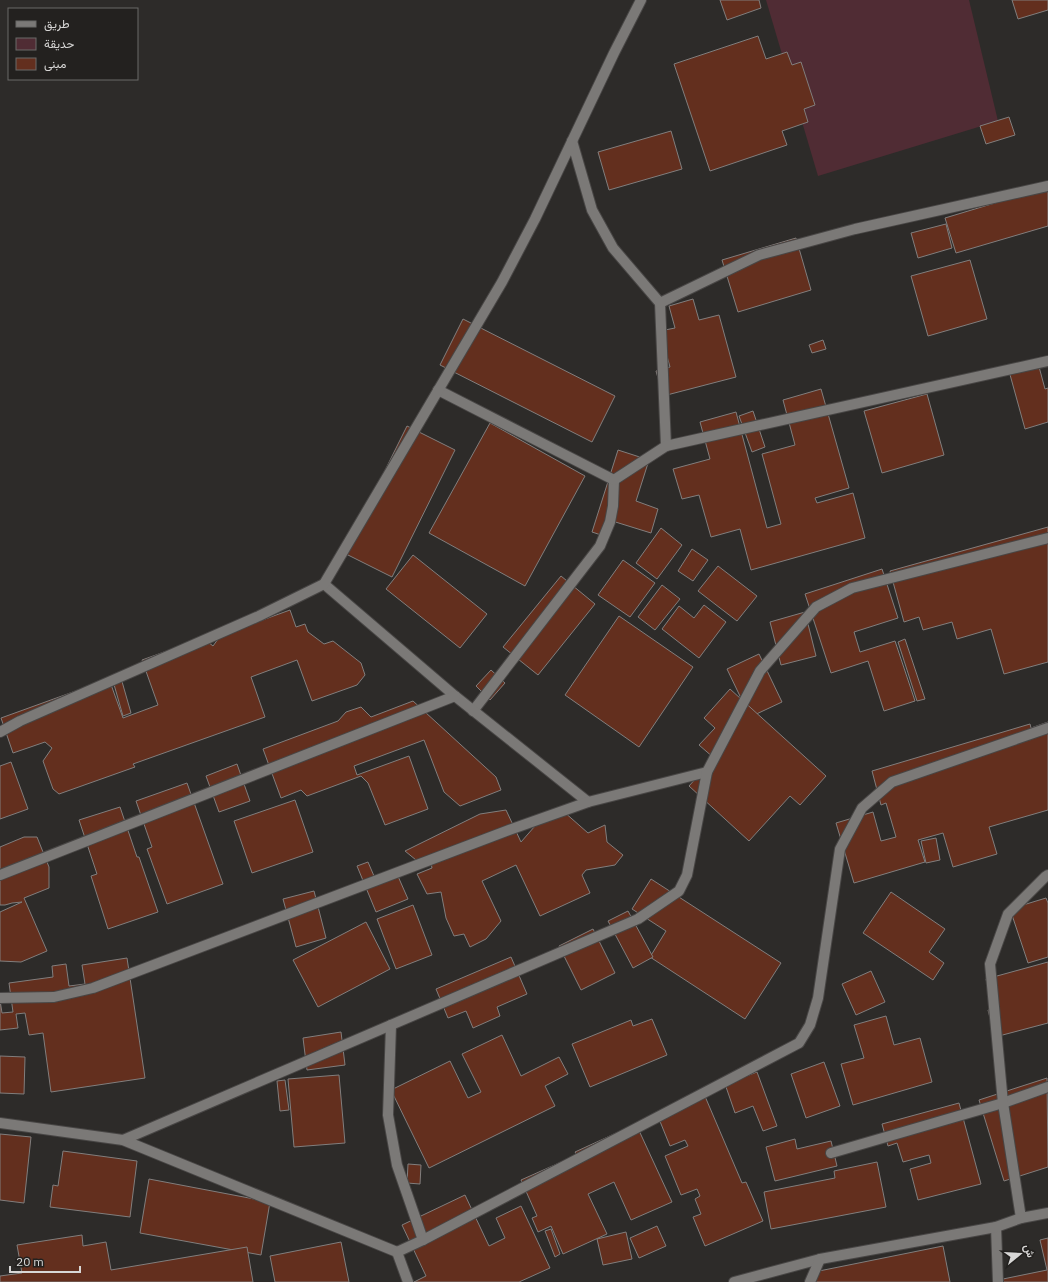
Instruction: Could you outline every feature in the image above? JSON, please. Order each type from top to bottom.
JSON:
[{"type":"street","points":[[0,732],[20,721],[259,616],[324,584],[502,282],[535,219],[614,53],[641,0]]},
{"type":"street","points":[[572,141],[592,210],[613,248],[660,304],[666,446]]},
{"type":"street","points":[[660,304],[759,255],[855,229],[1048,186]]},
{"type":"street","points":[[614,480],[666,446],[1048,361]]},
{"type":"street","points":[[438,390],[614,480]]},
{"type":"street","points":[[473,711],[600,546],[610,522],[613,506],[614,480]]},
{"type":"street","points":[[123,1140],[638,919],[678,891],[687,875],[707,772],[760,671],[816,607],[852,588],[1048,538]]},
{"type":"street","points":[[324,584],[473,711],[588,802]]},
{"type":"street","points":[[0,875],[455,696]]},
{"type":"street","points":[[0,1123],[123,1140],[397,1252],[423,1240],[798,1043],[810,1026],[818,998],[840,849],[862,808],[892,782],[1048,728]]},
{"type":"street","points":[[0,998],[54,997],[93,988],[502,832],[588,802],[707,772]]},
{"type":"street","points":[[1021,1218],[1003,1103],[990,964],[1008,914],[1045,877],[1048,876]]},
{"type":"street","points":[[391,1025],[388,1115],[397,1165],[423,1240]]},
{"type":"street","points":[[831,1153],[1003,1103],[1048,1087]]},
{"type":"street","points":[[734,1282],[820,1259],[996,1227],[1021,1218],[1048,1213]]},
{"type":"street","points":[[996,1227],[998,1282]]},
{"type":"street","points":[[397,1252],[408,1282]]},
{"type":"street","points":[[810,1282],[820,1259]]},
{"type":"green space","points":[[766,0],[969,0],[998,121],[818,176]]},
{"type":"building","points":[[720,0],[759,0],[761,8],[727,20]]},
{"type":"building","points":[[1012,0],[1048,0],[1048,10],[1018,19]]},
{"type":"building","points":[[758,36],[766,59],[787,52],[792,65],[801,62],[815,105],[804,109],[808,122],[782,131],[787,145],[710,171],[674,64]]},
{"type":"building","points":[[1009,117],[1015,135],[986,144],[980,126]]},
{"type":"building","points":[[671,131],[682,169],[609,190],[598,152]]},
{"type":"building","points":[[1048,187],[1048,226],[956,253],[945,218]]},
{"type":"building","points":[[946,224],[952,248],[918,258],[911,233]]},
{"type":"building","points":[[796,238],[811,290],[738,312],[722,260]]},
{"type":"building","points":[[970,260],[987,319],[928,336],[911,276]]},
{"type":"building","points":[[693,299],[699,320],[719,315],[736,377],[663,396],[656,371],[670,367],[660,331],[675,328],[669,306]]},
{"type":"building","points":[[463,319],[615,396],[592,442],[440,365]]},
{"type":"building","points":[[823,340],[826,349],[812,353],[809,345]]},
{"type":"building","points":[[1038,363],[1045,389],[1048,388],[1048,422],[1025,429],[1009,371]]},
{"type":"building","points":[[821,389],[849,488],[815,498],[817,503],[853,493],[865,538],[751,570],[740,529],[711,537],[699,495],[682,499],[673,469],[710,459],[700,422],[736,412],[767,528],[781,524],[762,454],[795,445],[783,400]]},
{"type":"building","points":[[927,394],[944,455],[882,473],[864,411]]},
{"type":"building","points":[[753,411],[765,447],[752,452],[739,416]]},
{"type":"building","points":[[490,423],[585,476],[525,586],[429,533]]},
{"type":"building","points":[[407,426],[455,450],[392,577],[344,553]]},
{"type":"building","points":[[618,450],[649,460],[636,501],[658,509],[651,533],[609,520],[604,536],[592,532]]},
{"type":"building","points":[[1048,527],[1048,662],[1004,674],[991,629],[957,639],[952,622],[923,630],[919,617],[904,622],[890,571]]},
{"type":"building","points":[[661,528],[682,545],[657,579],[636,563]]},
{"type":"building","points":[[692,549],[708,560],[693,581],[678,571]]},
{"type":"building","points":[[413,555],[487,614],[460,648],[386,589]]},
{"type":"building","points":[[623,560],[655,583],[630,617],[598,595]]},
{"type":"building","points":[[718,566],[757,596],[737,621],[698,591]]},
{"type":"building","points":[[882,569],[898,618],[854,632],[860,652],[895,641],[915,701],[884,711],[868,661],[831,673],[805,594]]},
{"type":"building","points":[[561,576],[595,604],[538,675],[503,647]]},
{"type":"building","points":[[662,585],[680,599],[655,630],[638,617]]},
{"type":"building","points":[[704,605],[726,622],[699,658],[662,629],[679,606],[694,618]]},
{"type":"building","points":[[290,610],[296,627],[305,624],[308,632],[324,644],[333,641],[361,663],[365,675],[357,685],[312,701],[297,660],[251,677],[265,717],[133,764],[135,767],[59,794],[53,789],[43,761],[52,748],[45,742],[13,753],[1,718],[109,679],[123,718],[158,705],[142,660],[203,638],[213,646],[221,635]]},
{"type":"building","points":[[805,612],[816,656],[781,665],[770,622]]},
{"type":"building","points":[[619,616],[693,667],[639,747],[565,695]]},
{"type":"building","points":[[905,639],[925,699],[917,701],[898,642]]},
{"type":"building","points":[[759,654],[782,702],[750,717],[727,669]]},
{"type":"building","points":[[491,670],[505,683],[490,700],[476,686]]},
{"type":"building","points":[[121,678],[131,713],[123,716],[113,681]]},
{"type":"building","points":[[730,689],[826,776],[800,805],[790,796],[749,841],[689,786],[714,758],[699,745],[715,728],[704,718]]},
{"type":"building","points":[[413,701],[496,777],[501,790],[460,806],[444,792],[424,740],[354,766],[357,775],[409,756],[428,809],[385,825],[368,783],[361,776],[307,796],[301,790],[281,798],[263,749],[338,721],[346,712],[361,707],[371,717]]},
{"type":"building","points":[[1048,722],[1048,810],[989,827],[997,854],[953,867],[943,833],[918,840],[925,862],[854,883],[836,823],[873,812],[881,841],[896,837],[886,803],[881,805],[872,771],[1030,724],[1031,728]]},
{"type":"building","points":[[11,762],[28,809],[0,819],[0,766]]},
{"type":"building","points":[[237,764],[250,801],[219,812],[206,776]]},
{"type":"building","points":[[187,783],[223,884],[167,904],[147,849],[152,847],[136,801]]},
{"type":"building","points":[[295,800],[313,852],[252,873],[234,821]]},
{"type":"building","points":[[120,807],[158,912],[108,929],[91,876],[97,874],[79,820]]},
{"type":"building","points":[[506,810],[521,842],[542,818],[563,811],[588,833],[605,825],[607,842],[623,855],[615,865],[586,870],[582,875],[590,893],[540,916],[516,865],[482,881],[501,921],[486,939],[470,947],[464,934],[454,936],[446,918],[441,892],[427,894],[417,874],[432,868],[430,858],[416,860],[405,851],[480,814]]},
{"type":"building","points":[[24,837],[37,837],[49,867],[49,888],[24,898],[47,951],[21,962],[0,961],[0,912],[22,902],[0,905],[0,847]]},
{"type":"building","points":[[936,838],[940,860],[926,863],[921,841]]},
{"type":"building","points":[[368,862],[377,883],[397,874],[408,899],[376,912],[357,866]]},
{"type":"building","points":[[651,879],[781,963],[745,1019],[650,957],[666,931],[632,909]]},
{"type":"building","points":[[314,891],[326,938],[296,947],[283,899]]},
{"type":"building","points":[[891,892],[945,929],[929,952],[944,963],[933,980],[863,933]]},
{"type":"building","points":[[1046,898],[1048,903],[1048,957],[1028,963],[1010,909]]},
{"type":"building","points":[[413,905],[432,955],[396,969],[377,919]]},
{"type":"building","points":[[628,911],[653,957],[633,968],[608,921]]},
{"type":"building","points":[[366,922],[390,969],[318,1007],[293,960]]},
{"type":"building","points":[[593,929],[615,973],[581,990],[559,946]]},
{"type":"building","points":[[511,957],[527,994],[497,1007],[500,1016],[473,1028],[466,1011],[448,1018],[436,989]]},
{"type":"building","points":[[127,958],[145,1078],[51,1092],[43,1033],[29,1035],[25,1013],[16,1014],[18,1028],[0,1030],[0,1000],[2,1013],[13,1012],[9,983],[53,977],[52,966],[66,964],[69,986],[85,984],[82,965]]},
{"type":"building","points":[[1048,962],[1048,1023],[995,1037],[988,1010],[993,1008],[986,979]]},
{"type":"building","points":[[871,971],[885,1002],[856,1015],[842,984]]},
{"type":"building","points":[[886,1016],[894,1045],[920,1038],[932,1082],[853,1105],[841,1064],[864,1058],[854,1025]]},
{"type":"building","points":[[652,1019],[667,1055],[590,1087],[572,1044],[631,1020],[633,1026]]},
{"type":"building","points":[[341,1032],[345,1065],[307,1070],[303,1038]]},
{"type":"building","points":[[502,1035],[521,1076],[559,1057],[568,1074],[545,1086],[555,1106],[429,1168],[391,1090],[450,1061],[468,1098],[481,1092],[462,1054]]},
{"type":"building","points":[[0,1056],[25,1057],[24,1094],[0,1093]]},
{"type":"building","points":[[824,1062],[840,1106],[806,1118],[791,1074]]},
{"type":"building","points":[[757,1072],[777,1126],[763,1131],[753,1106],[735,1113],[725,1084]]},
{"type":"building","points":[[339,1075],[345,1143],[294,1147],[288,1079]]},
{"type":"building","points":[[1047,1078],[1048,1167],[1004,1181],[979,1100]]},
{"type":"building","points":[[285,1080],[289,1110],[280,1111],[277,1081]]},
{"type":"building","points":[[704,1094],[742,1183],[746,1182],[763,1221],[705,1246],[693,1217],[701,1214],[695,1199],[700,1196],[697,1189],[681,1195],[665,1156],[688,1146],[685,1140],[670,1146],[657,1114]]},
{"type":"building","points":[[959,1103],[981,1184],[918,1200],[910,1169],[931,1163],[929,1155],[903,1162],[897,1143],[888,1146],[882,1124]]},
{"type":"building","points":[[636,1124],[672,1202],[631,1220],[614,1182],[588,1194],[607,1234],[563,1254],[551,1226],[538,1232],[532,1218],[537,1216],[521,1180],[577,1155],[575,1152]]},
{"type":"building","points":[[0,1134],[31,1137],[24,1203],[0,1200]]},
{"type":"building","points":[[795,1139],[797,1149],[831,1141],[837,1166],[775,1181],[766,1147]]},
{"type":"building","points":[[63,1151],[137,1161],[130,1217],[50,1207],[53,1185],[58,1186]]},
{"type":"building","points":[[877,1162],[886,1207],[771,1229],[764,1192],[835,1178],[834,1171]]},
{"type":"building","points":[[408,1164],[421,1165],[420,1184],[407,1183]]},
{"type":"building","points":[[149,1179],[270,1202],[261,1255],[140,1233]]},
{"type":"building","points":[[465,1195],[489,1246],[505,1238],[496,1218],[521,1206],[550,1268],[519,1282],[414,1282],[426,1276],[402,1225]]},
{"type":"building","points":[[657,1226],[666,1246],[639,1258],[630,1238]]},
{"type":"building","points":[[551,1229],[560,1254],[555,1257],[545,1231]]},
{"type":"building","points":[[626,1232],[632,1259],[603,1265],[597,1239]]},
{"type":"building","points":[[82,1235],[83,1246],[106,1242],[111,1270],[247,1247],[253,1282],[0,1282],[0,1276],[22,1273],[17,1245]]},
{"type":"building","points":[[1048,1238],[1048,1282],[1003,1282],[1003,1279],[1047,1270],[1040,1240]]},
{"type":"building","points":[[341,1242],[349,1282],[275,1282],[270,1256]]},
{"type":"building","points":[[943,1246],[950,1282],[816,1282],[814,1272]]}]
